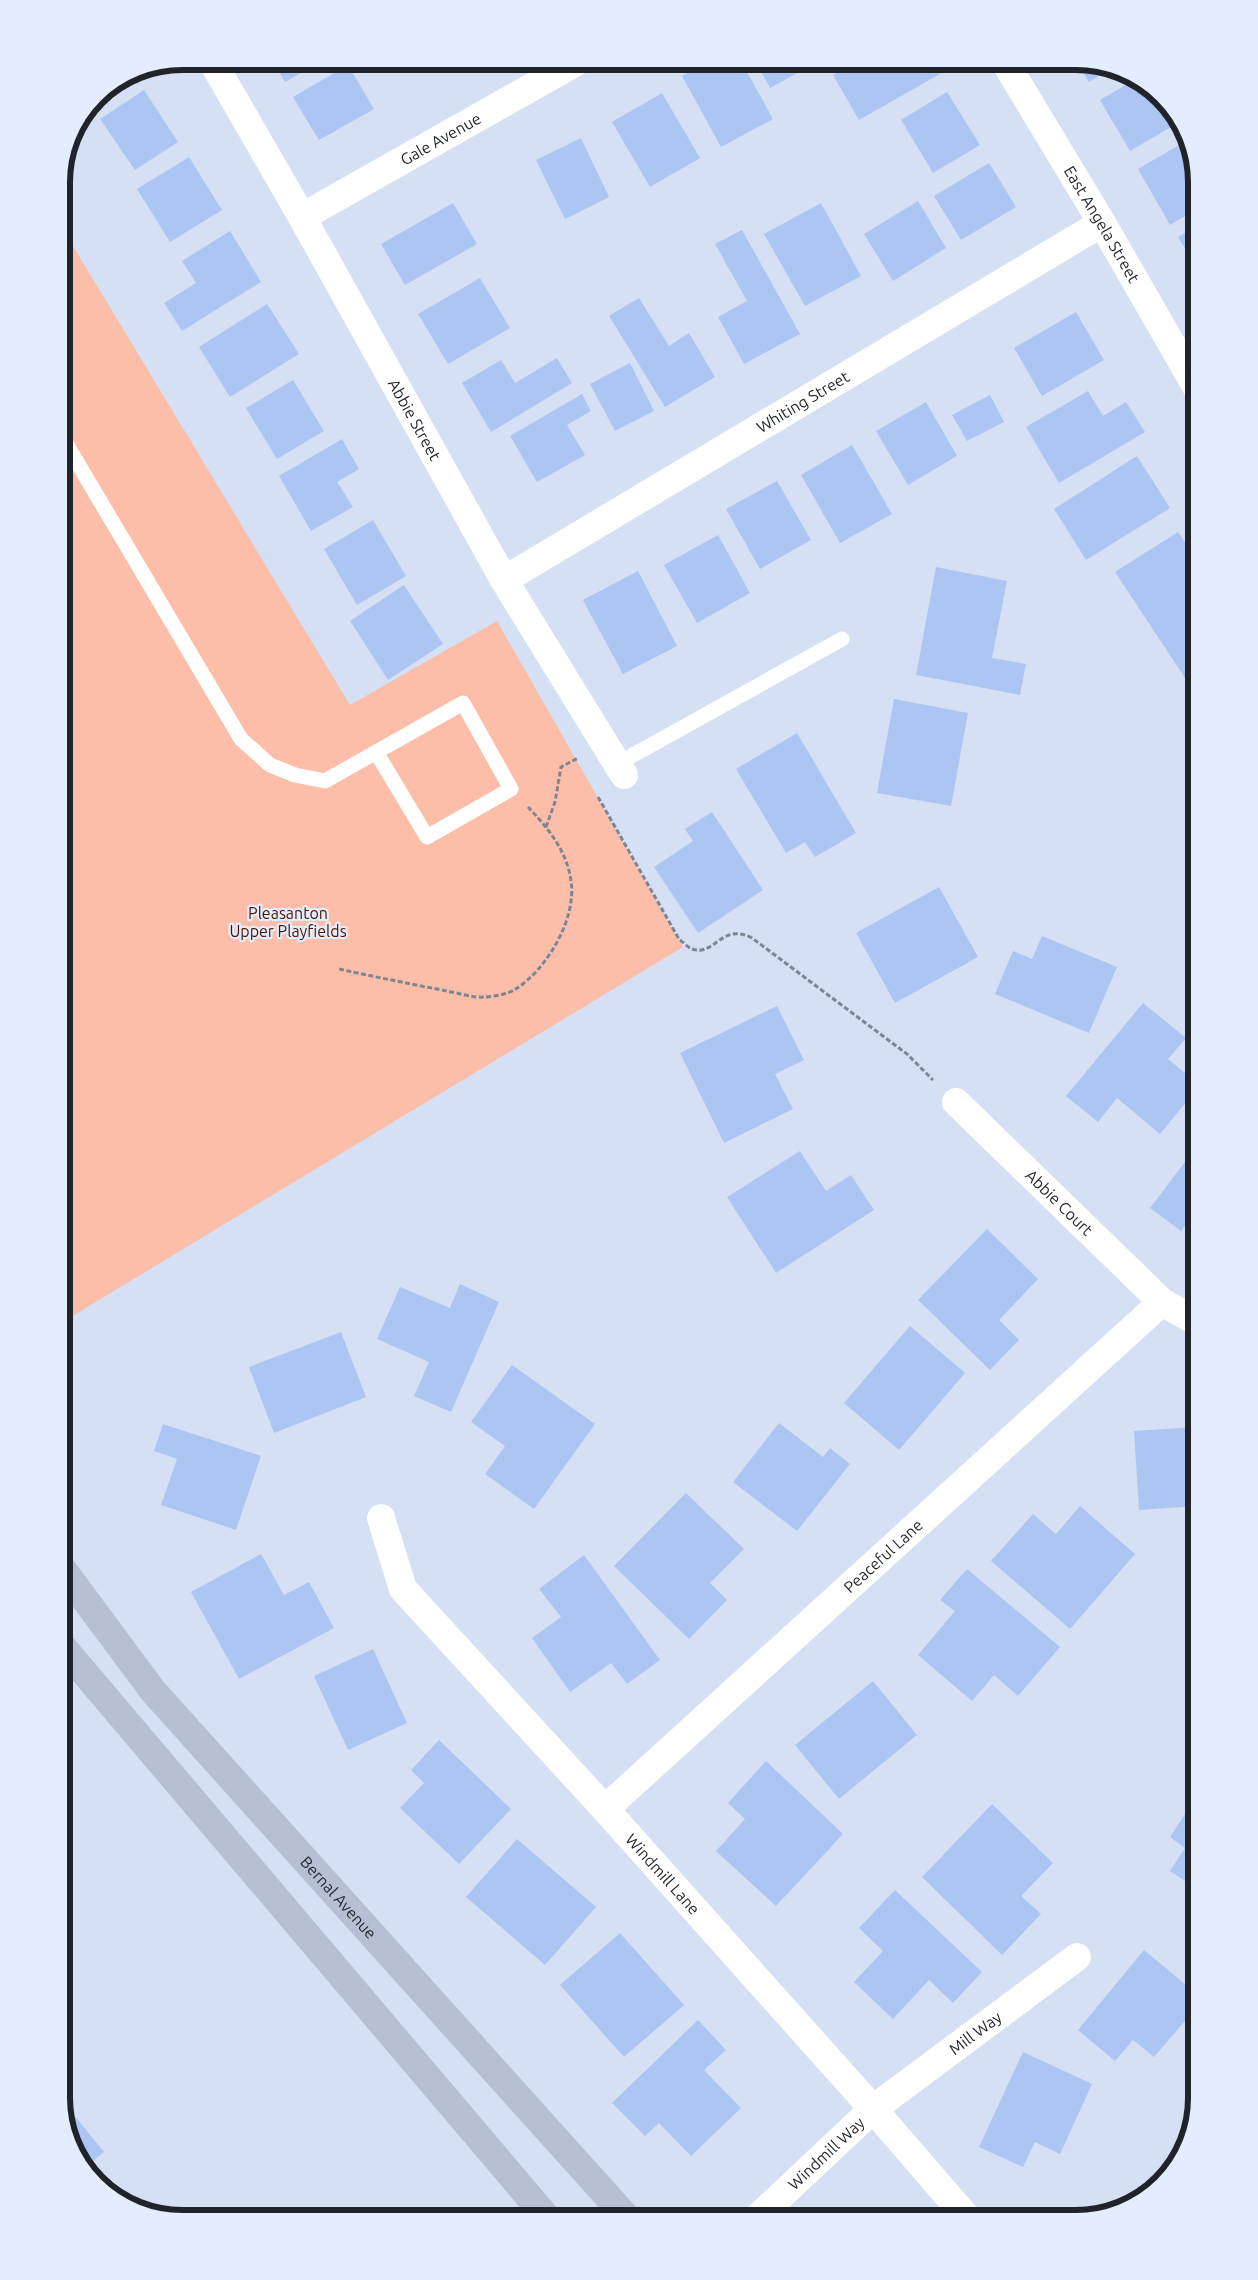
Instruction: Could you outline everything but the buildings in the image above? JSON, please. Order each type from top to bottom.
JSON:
[{"type":"main road","name":"Bernal Avenue","points":[[70,1579],[153,1691],[620,2210]]},
{"type":"main road","points":[[70,1656],[540,2210]]},
{"type":"street","name":"Abbie Street","points":[[217,70],[302,217],[504,580],[615,761]]},
{"type":"street","name":"Gale Avenue","points":[[302,217],[562,70]]},
{"type":"street","name":"East Angela Street","points":[[1010,70],[1102,223],[1188,372]]},
{"type":"street","name":"Whiting Street","points":[[504,580],[1102,223]]},
{"type":"street","name":"Abbie Court","points":[[956,1102],[1162,1302]]},
{"type":"street","points":[[1162,1302],[1188,1317]]},
{"type":"street","name":"Peaceful Lane","points":[[605,1809],[1162,1302]]},
{"type":"street","name":"Windmill Lane","points":[[381,1518],[403,1589],[605,1809],[873,2108],[960,2210]]},
{"type":"street","name":"Mill Way","points":[[873,2108],[1077,1957]]},
{"type":"street","name":"Windmill Way","points":[[765,2210],[873,2108]]},
{"type":"lane","points":[[70,449],[242,739],[270,765],[295,775],[325,780],[463,703],[511,789],[427,838],[376,752]]},
{"type":"lane","points":[[615,761],[842,639]]},
{"type":"path","points":[[546,827],[556,802],[561,767],[576,759],[615,761]]},
{"type":"path","points":[[576,759],[581,768]]},
{"type":"path","points":[[339,970],[484,997],[513,991],[533,973],[555,947],[571,906],[571,881],[562,851],[546,827],[511,789]]},
{"type":"path","points":[[596,793],[678,938],[692,949],[706,949],[729,934],[741,933],[752,938],[907,1054],[956,1102]]},
{"type":"green space","name":"Pleasanton Upper Playfields","points":[[70,241],[350,705],[497,621],[683,947],[70,1318]]}]
